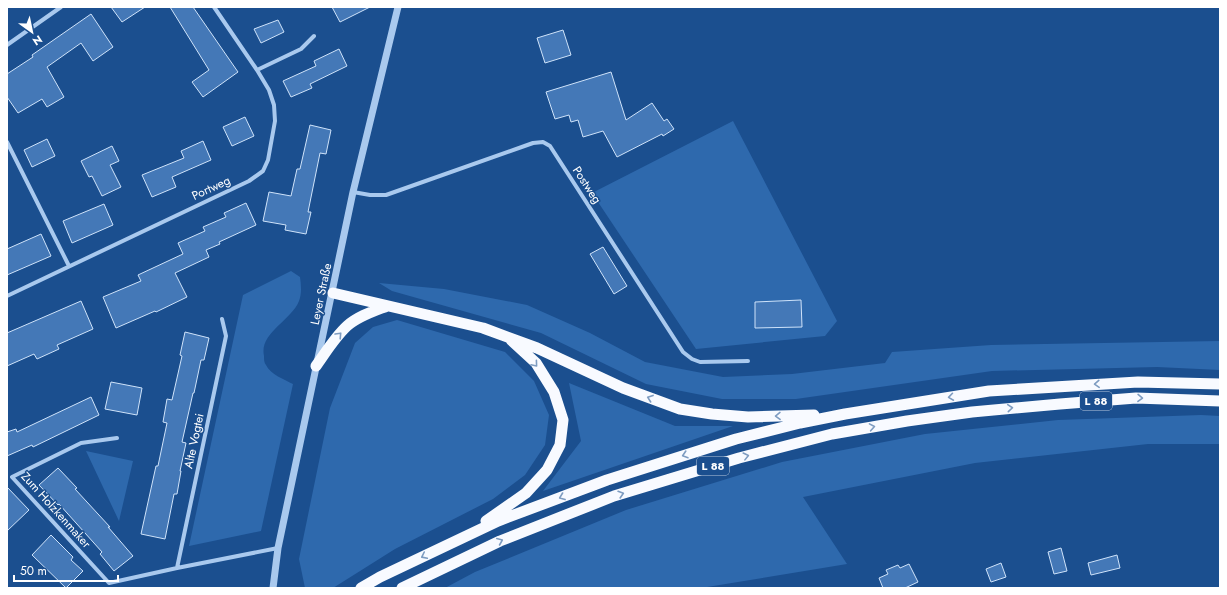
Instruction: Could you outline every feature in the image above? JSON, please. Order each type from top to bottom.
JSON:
[{"type":"highway","points":[[333,293],[483,328],[537,348],[624,388],[680,409],[712,414],[748,417],[844,414]]},
{"type":"highway","points":[[316,366],[335,339],[348,325],[367,314],[387,306]]},
{"type":"highway","points":[[459,539],[526,494],[547,470],[560,445],[563,420],[554,392],[536,363],[507,337]]},
{"type":"highway","name":"L 88","points":[[361,588],[380,577],[498,521],[607,480],[736,439],[844,414],[997,391],[1138,382],[1220,384]]},
{"type":"highway","name":"L 88","points":[[402,588],[500,541],[614,496],[739,458],[832,434],[972,412],[1052,404],[1136,398],[1220,401]]},
{"type":"street","points":[[7,45],[61,7]]},
{"type":"street","name":"Portweg","points":[[7,296],[249,181],[263,171],[268,160],[275,121],[274,105],[269,90],[257,70],[214,7]]},
{"type":"street","name":"Leyer Straße","points":[[273,588],[278,548],[316,366],[354,192],[398,7]]},
{"type":"street","points":[[257,70],[301,49],[314,36]]},
{"type":"street","points":[[7,142],[69,266]]},
{"type":"street","name":"Postweg","points":[[354,192],[370,195],[386,195],[533,143],[543,142],[550,146],[683,352],[692,359],[700,362],[748,361]]},
{"type":"street","name":"Alte Vogtei","points":[[178,568],[226,336],[222,319]]},
{"type":"street","name":"Zum Holzkenmaker","points":[[118,438],[81,443],[12,477],[109,583],[278,548]]},
{"type":"shaded area","points":[[733,121],[837,321],[825,336],[696,349],[592,193]]},
{"type":"shaded area","points":[[291,271],[300,277],[301,292],[299,301],[295,308],[271,334],[266,341],[264,348],[264,362],[268,368],[278,376],[293,384],[261,531],[189,546],[243,295]]},
{"type":"shaded area","points":[[379,283],[444,289],[527,305],[590,333],[645,362],[723,377],[792,374],[885,363],[892,352],[991,345],[1220,341],[1220,370],[1157,367],[992,371],[796,399],[722,399],[646,384],[541,333],[392,291]]},
{"type":"shaded area","points":[[397,320],[505,352],[534,381],[549,415],[545,445],[525,475],[493,499],[395,549],[333,588],[305,588],[299,559],[330,408],[355,343],[373,327]]},
{"type":"shaded area","points":[[569,383],[675,426],[733,426],[543,491],[581,441]]},
{"type":"shaded area","points":[[1201,415],[1220,416],[1220,444],[1148,444],[975,463],[803,497],[847,564],[701,588],[445,588],[475,572],[626,510],[782,462],[925,434],[1058,420]]},
{"type":"shaded area","points":[[86,451],[133,461],[119,521]]},
{"type":"building","points":[[111,7],[145,7],[122,22]]},
{"type":"building","points":[[170,7],[193,7],[238,72],[203,97],[192,82],[209,70]]},
{"type":"building","points":[[332,7],[370,7],[340,22]]},
{"type":"building","points":[[91,14],[113,47],[93,61],[81,43],[47,67],[64,97],[47,107],[42,99],[18,113],[7,97],[7,74],[33,57],[32,55]]},
{"type":"building","points":[[278,20],[284,32],[261,43],[254,29]]},
{"type":"building","points":[[563,30],[571,55],[545,63],[537,38]]},
{"type":"building","points":[[339,49],[347,66],[310,84],[312,88],[291,97],[283,81],[316,66],[314,61]]},
{"type":"building","points":[[611,72],[626,120],[652,103],[664,121],[667,119],[674,129],[663,136],[662,134],[617,157],[603,131],[583,137],[578,120],[571,122],[569,115],[555,119],[546,92]]},
{"type":"building","points":[[245,117],[254,136],[232,146],[223,127]]},
{"type":"building","points":[[310,125],[331,130],[326,154],[320,153],[308,212],[311,212],[306,234],[285,230],[286,225],[263,221],[269,192],[291,196],[297,169],[300,169]]},
{"type":"building","points":[[47,139],[55,156],[32,167],[24,150]]},
{"type":"building","points":[[203,141],[211,160],[172,177],[176,187],[152,197],[142,175],[184,158],[181,151]]},
{"type":"building","points":[[112,146],[119,161],[110,165],[121,187],[102,196],[92,176],[89,177],[81,161]]},
{"type":"building","points":[[246,203],[256,225],[219,242],[220,244],[206,250],[209,257],[175,273],[187,297],[156,312],[155,311],[116,328],[103,297],[141,281],[138,275],[183,254],[178,243],[205,231],[203,227],[226,217],[224,213]]},
{"type":"building","points":[[104,204],[113,225],[72,243],[63,221]]},
{"type":"building","points":[[41,234],[51,256],[7,275],[7,249]]},
{"type":"building","points":[[603,247],[627,286],[614,294],[590,254]]},
{"type":"building","points":[[801,300],[802,327],[755,328],[755,302]]},
{"type":"building","points":[[81,301],[93,329],[57,345],[59,349],[37,359],[34,354],[7,366],[7,333]]},
{"type":"building","points":[[185,332],[209,338],[204,360],[201,360],[182,442],[186,443],[177,494],[174,494],[165,539],[141,534],[167,423],[163,422],[167,399],[172,400],[182,356],[180,355]]},
{"type":"building","points":[[111,382],[142,388],[137,415],[105,409]]},
{"type":"building","points":[[91,397],[99,415],[33,447],[32,445],[7,456],[7,432],[16,429],[17,432]]},
{"type":"building","points":[[58,468],[77,488],[75,489],[110,527],[108,527],[133,556],[114,571],[100,554],[102,552],[59,504],[58,505],[39,485]]},
{"type":"building","points":[[7,487],[29,510],[7,531]]},
{"type":"building","points":[[51,535],[73,557],[71,560],[83,571],[66,588],[32,555]]},
{"type":"building","points":[[1061,548],[1067,571],[1054,574],[1048,552]]},
{"type":"building","points":[[1117,555],[1120,568],[1091,575],[1088,563]]},
{"type":"building","points":[[1001,563],[1006,577],[991,582],[986,569]]},
{"type":"building","points":[[909,564],[918,582],[905,588],[883,588],[879,578],[888,574],[886,570],[898,565],[900,568]]}]
